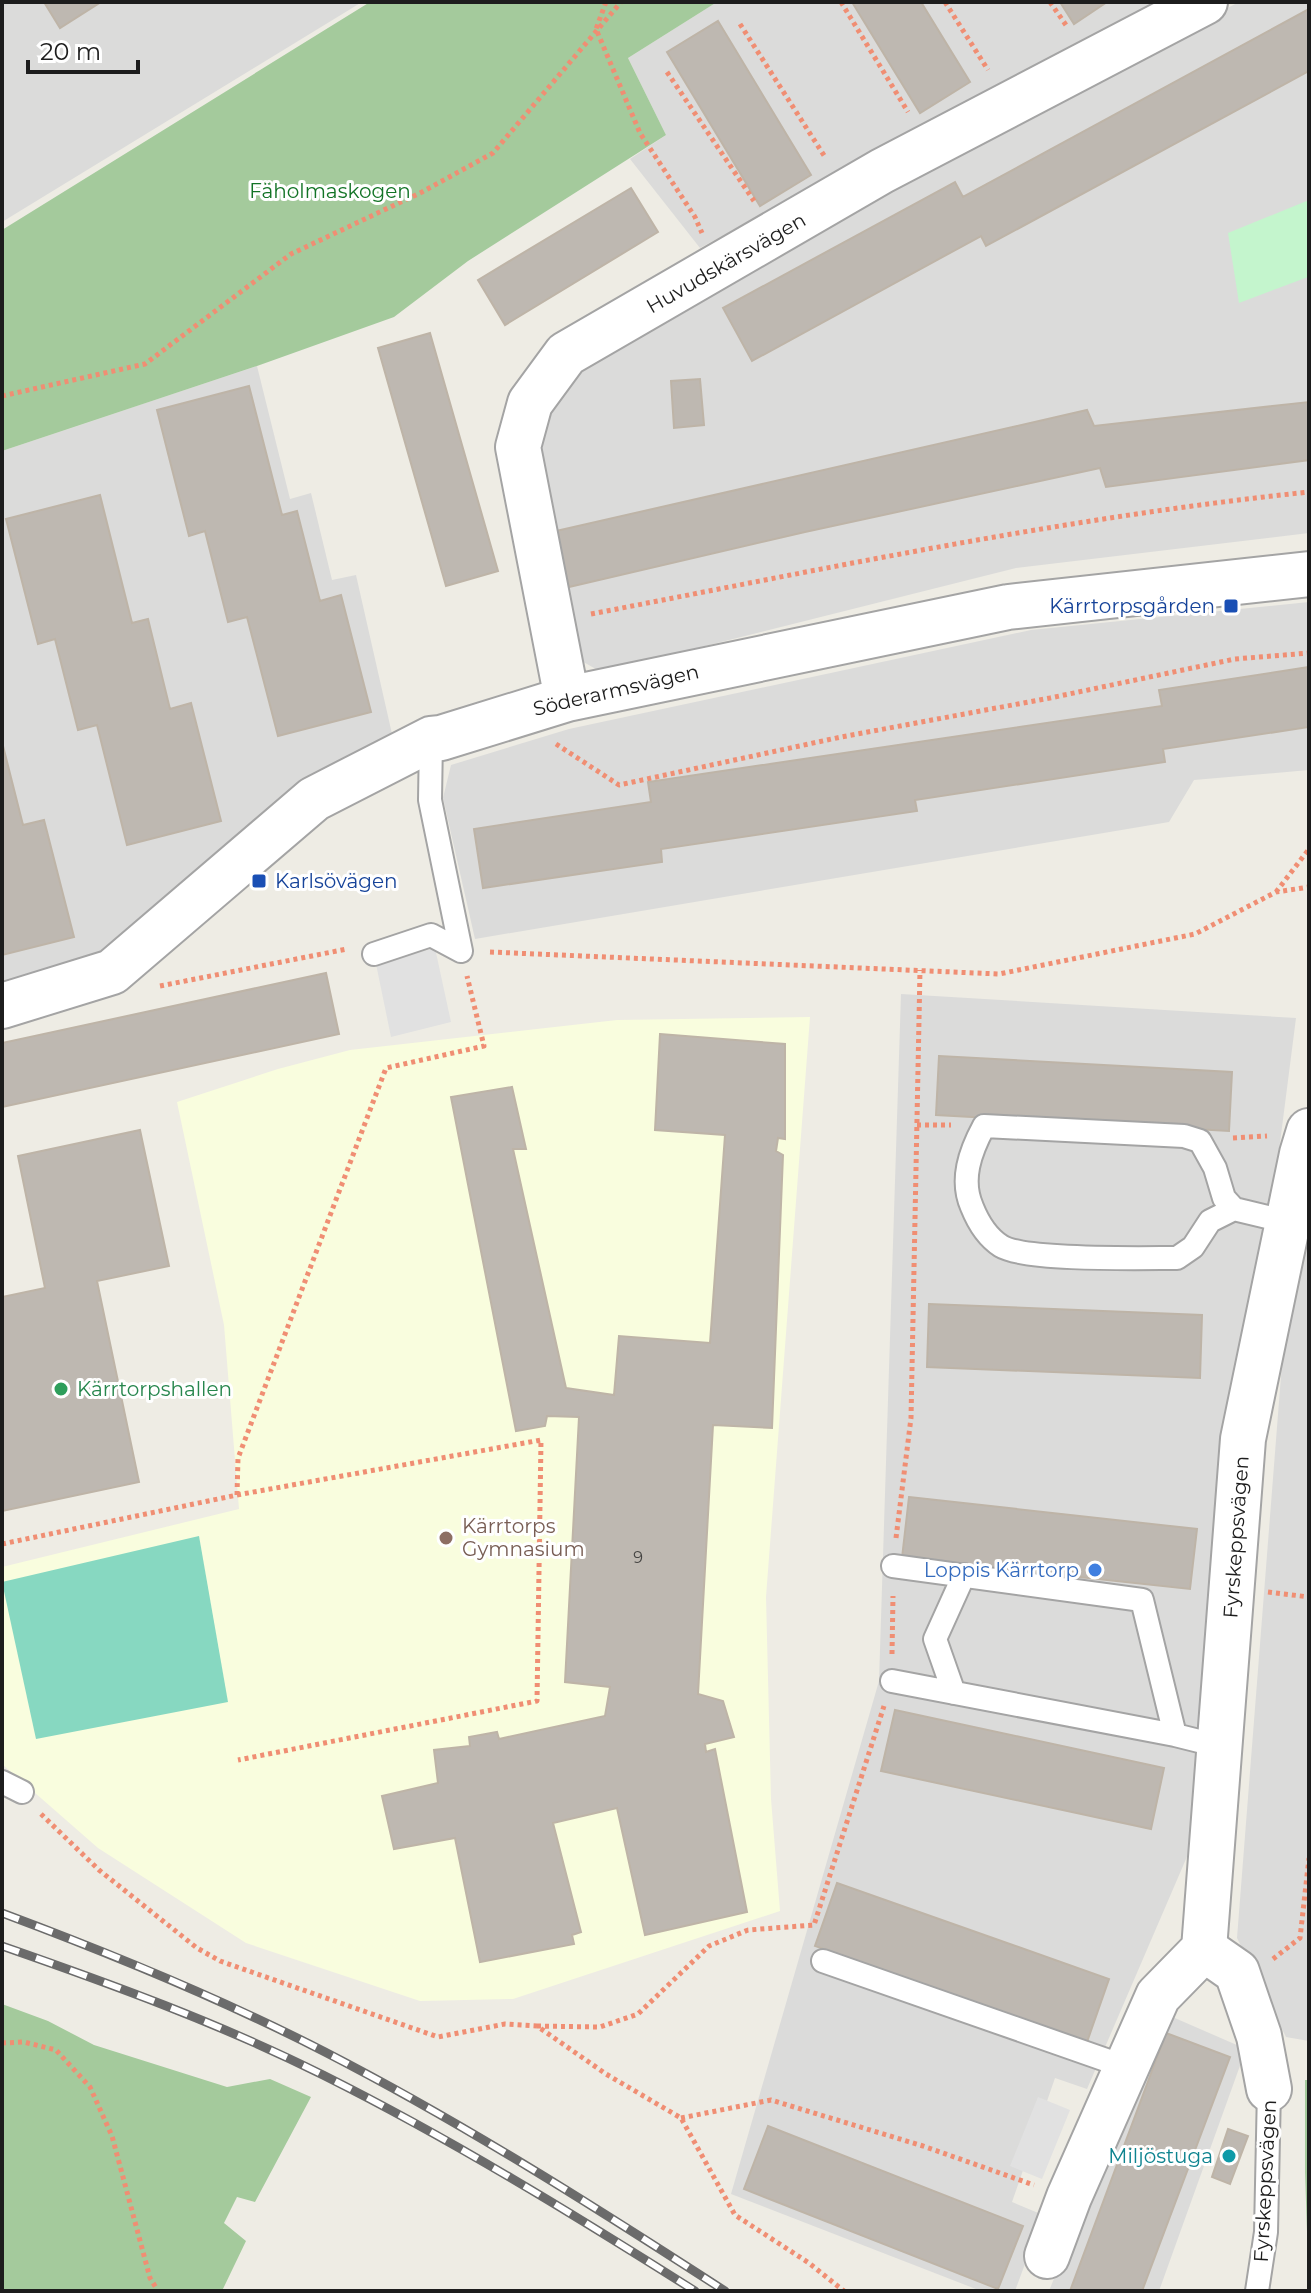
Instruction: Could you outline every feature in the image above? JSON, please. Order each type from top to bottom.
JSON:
[{"type":"street","name":"Huvudskärsvägen","points":[[567,699],[518,447],[530,403],[566,354],[776,235],[847,191],[1205,2]]},
{"type":"street","name":"Söderarmsvägen","points":[[2,1006],[112,972],[314,799],[431,739],[567,699],[1008,607],[1309,574]]},
{"type":"street","name":"Fyrskeppsvägen","points":[[1269,2089],[1259,2036],[1237,1972],[1204,1949],[1243,1439],[1309,1132]]},
{"type":"street","points":[[1047,2256],[1069,2197],[1158,1996],[1204,1949]]},
{"type":"lane","points":[[431,739],[430,800],[461,951]]},
{"type":"lane","points":[[374,954],[431,935],[461,951]]},
{"type":"lane","points":[[1234,1209],[1210,1221],[1193,1247],[1177,1258],[1032,1255],[1001,1247],[979,1225],[966,1193],[971,1156],[984,1126],[1184,1136],[1200,1141],[1215,1168],[1224,1198],[1234,1209],[1288,1222]]},
{"type":"lane","points":[[893,1566],[1142,1600],[1175,1735]]},
{"type":"lane","points":[[954,1693],[935,1639],[964,1575]]},
{"type":"lane","points":[[892,1681],[1219,1746]]},
{"type":"lane","points":[[823,1961],[1126,2067]]},
{"type":"lane","name":"Fyrskeppsvägen","points":[[1257,2291],[1266,2232],[1269,2089]]},
{"type":"path","points":[[606,2],[596,29],[640,133],[695,217],[718,268]]},
{"type":"path","points":[[2,396],[145,364],[291,254],[422,192],[493,153],[621,2]]},
{"type":"path","points":[[841,2],[929,147]]},
{"type":"path","points":[[945,2],[1009,105]]},
{"type":"path","points":[[740,24],[847,191]]},
{"type":"path","points":[[667,72],[776,235]]},
{"type":"path","points":[[550,622],[915,551],[1215,502],[1309,492]]},
{"type":"path","points":[[511,715],[619,785],[841,737],[1235,659],[1309,653]]},
{"type":"path","points":[[1276,892],[1309,849]]},
{"type":"path","points":[[237,1495],[238,1458],[386,1068],[484,1046],[461,951],[999,974],[1195,934],[1276,892],[1309,887]]},
{"type":"path","points":[[224,974],[358,947],[374,954]]},
{"type":"path","points":[[12,1787],[99,1870],[197,1948],[220,1961],[438,2037],[505,2024],[600,2027],[638,2014],[709,1946],[748,1930],[814,1925],[892,1681],[893,1566],[911,1418],[920,970]]},
{"type":"path","points":[[1200,1141],[1309,1132]]},
{"type":"path","points":[[2,1544],[237,1495],[541,1440],[537,1701],[238,1760]]},
{"type":"path","points":[[1241,1985],[1300,1938],[1309,1858]]},
{"type":"path","points":[[537,2026],[606,2074],[681,2118],[735,2215],[809,2263],[844,2291]]},
{"type":"path","points":[[2,2043],[24,2042],[56,2050],[90,2087],[112,2136],[150,2278],[158,2291]]},
{"type":"path","points":[[681,2118],[771,2100],[1008,2175]]},
{"type":"shaded area","points":[[2,2],[362,2],[2,222]]},
{"type":"shaded area","points":[[717,2],[1154,2],[700,248],[630,159],[666,135],[628,58]]},
{"type":"shaded area","points":[[1239,2],[1309,2],[1309,533],[1016,568],[601,672],[566,652],[534,451],[570,363],[728,270]]},
{"type":"shaded area","points":[[257,366],[290,499],[311,493],[332,580],[356,575],[397,756],[99,975],[2,1005],[2,451]]},
{"type":"shaded area","points":[[1309,602],[1309,770],[1194,780],[1169,822],[475,939],[443,798],[451,765],[569,729],[1031,630]]},
{"type":"shaded area","points":[[435,948],[451,1022],[391,1037],[376,964]]},
{"type":"shaded area","points":[[901,994],[1296,1018],[1189,1852],[1087,2089],[1055,2078],[1012,2202],[1043,2215],[1015,2291],[981,2291],[731,2194],[879,1681]]},
{"type":"shaded area","name":"Kärrtorps Gymnasium","points":[[810,1017],[766,1597],[771,1799],[780,1911],[513,1999],[420,2001],[246,1943],[98,1848],[2,1764],[2,1567],[239,1509],[224,1325],[177,1102],[278,1069],[350,1050],[617,1020]]},
{"type":"shaded area","points":[[1309,1217],[1309,2041],[1286,2037],[1237,1938],[1285,1325]]},
{"type":"shaded area","points":[[1161,2012],[1246,2049],[1159,2291],[1049,2291]]},
{"type":"shaded area","points":[[1038,2097],[1070,2110],[1042,2179],[1010,2166]]},
{"type":"green space","name":"Fäholmaskogen","points":[[370,2],[717,2],[628,58],[666,135],[468,261],[394,317],[2,451],[2,230]]},
{"type":"green space","points":[[1309,200],[1308,277],[1239,303],[1228,233]]},
{"type":"green space","points":[[199,1536],[228,1702],[36,1739],[2,1582]]},
{"type":"green space","points":[[2,2004],[48,2021],[94,2045],[227,2087],[270,2079],[311,2097],[255,2202],[237,2197],[224,2223],[246,2241],[222,2291],[2,2291]]},
{"type":"green space","points":[[1305,2080],[1309,2080],[1309,2291],[1305,2172]]},
{"type":"building","points":[[44,2],[101,2],[60,28]]},
{"type":"building","points":[[852,2],[921,2],[970,82],[920,113]]},
{"type":"building","points":[[1060,2],[1107,2],[1074,24]]},
{"type":"building","points":[[1309,9],[1309,71],[986,246],[981,236],[752,361],[723,308],[955,182],[963,197]]},
{"type":"building","points":[[718,21],[811,175],[760,206],[667,52]]},
{"type":"building","points":[[631,188],[658,232],[505,325],[478,280]]},
{"type":"building","points":[[430,333],[498,571],[446,586],[378,348]]},
{"type":"building","points":[[700,379],[704,425],[674,428],[671,381]]},
{"type":"building","points":[[249,386],[282,515],[297,511],[320,601],[341,595],[371,712],[278,736],[247,617],[228,622],[205,531],[189,536],[157,410]]},
{"type":"building","points":[[1309,402],[1309,460],[1106,487],[1100,468],[569,587],[556,531],[1087,410],[1094,426]]},
{"type":"building","points":[[100,495],[132,623],[148,619],[170,709],[191,703],[221,821],[127,845],[97,725],[78,730],[55,639],[38,644],[6,519]]},
{"type":"building","points":[[1309,667],[1309,727],[1163,749],[1165,762],[915,800],[917,811],[661,849],[662,862],[483,888],[474,829],[651,802],[648,782],[1162,706],[1159,690]]},
{"type":"building","points":[[2,742],[23,825],[44,820],[74,937],[2,955]]},
{"type":"building","points":[[326,973],[339,1034],[2,1107],[2,1043]]},
{"type":"building","points":[[660,1034],[785,1044],[785,1139],[778,1138],[776,1151],[783,1155],[772,1428],[713,1425],[698,1694],[723,1701],[734,1737],[705,1744],[706,1752],[715,1749],[747,1912],[645,1935],[617,1808],[553,1823],[581,1932],[572,1935],[574,1944],[480,1962],[455,1838],[394,1849],[382,1796],[438,1783],[434,1750],[470,1746],[469,1737],[497,1732],[499,1739],[605,1716],[610,1687],[565,1682],[579,1417],[547,1416],[545,1426],[516,1431],[451,1097],[512,1087],[526,1149],[513,1149],[566,1388],[614,1395],[619,1336],[710,1343],[725,1135],[655,1130]]},
{"type":"building","points":[[939,1056],[1232,1072],[1229,1131],[936,1115]]},
{"type":"building","name":"Kärrtorpshallen","points":[[140,1130],[169,1266],[97,1281],[139,1482],[2,1511],[2,1297],[45,1288],[18,1156]]},
{"type":"building","points":[[929,1304],[1202,1315],[1200,1378],[927,1367]]},
{"type":"building","points":[[909,1497],[1197,1529],[1190,1589],[902,1558]]},
{"type":"building","points":[[895,1710],[1164,1768],[1151,1829],[881,1771]]},
{"type":"building","points":[[837,1883],[1109,1979],[1087,2042],[815,1946]]},
{"type":"building","points":[[1166,2033],[1230,2057],[1142,2291],[1070,2291]]},
{"type":"building","points":[[768,2126],[1023,2226],[998,2289],[744,2189]]},
{"type":"building","name":"Miljöstuga","points":[[1228,2129],[1248,2136],[1230,2184],[1212,2177]]},
{"type":"railway","points":[[2,1913],[165,1978],[325,2052],[478,2137],[725,2291]]},
{"type":"railway","points":[[2,1946],[204,2021],[323,2075],[511,2178],[695,2291]]},
{"type":"place","name":"Kärrtorpsgården","points":[[1231,606]]},
{"type":"place","name":"Karlsövägen","points":[[259,881]]},
{"type":"place","name":"Kärrtorpshallen","points":[[61,1389]]},
{"type":"place","name":"Kärrtorps Gymnasium","points":[[446,1538]]},
{"type":"place","name":"Loppis Kärrtorp","points":[[1095,1570]]},
{"type":"place","name":"Miljöstuga","points":[[1229,2156]]}]
